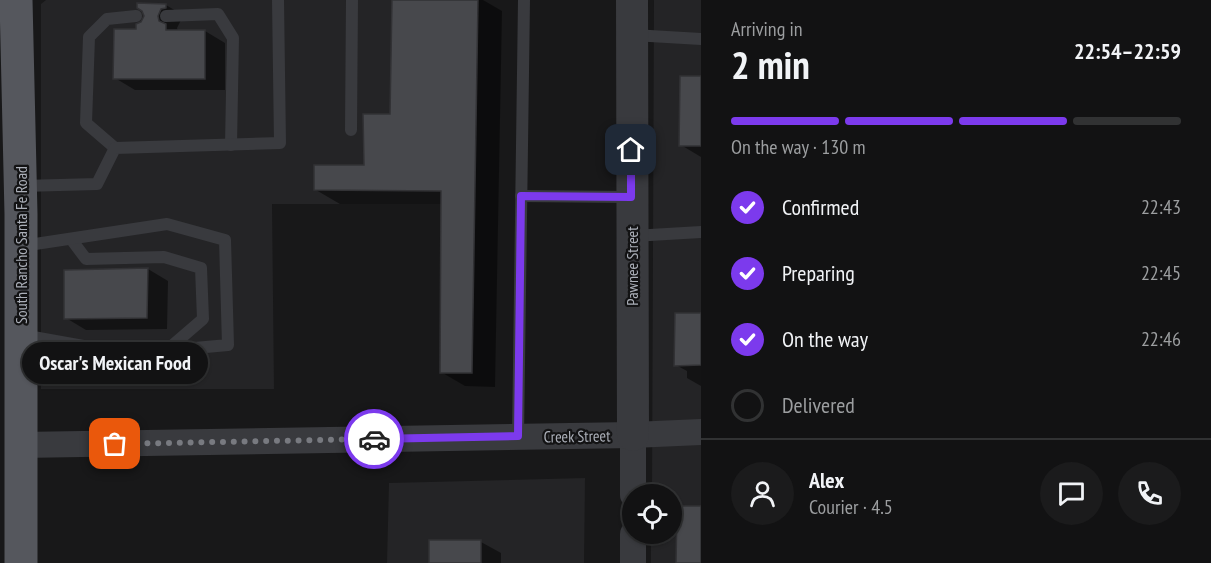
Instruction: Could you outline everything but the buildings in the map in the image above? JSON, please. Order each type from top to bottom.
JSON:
[{"type":"main road","name":"South Rancho Santa Fe Road","points":[[16,0],[21,186],[21,563]]},
{"type":"street","name":"Pawnee Street","points":[[632,0],[633,484]]},
{"type":"street","name":"Creek Street","points":[[20,445],[701,432]]},
{"type":"street","points":[[633,544],[633,563]]},
{"type":"lane","points":[[136,16],[107,19],[89,37],[86,123],[115,148],[280,143],[278,0]]},
{"type":"lane","points":[[351,130],[352,0]]},
{"type":"lane","points":[[518,436],[524,0]]},
{"type":"lane","points":[[166,16],[218,14],[233,38],[231,145]]},
{"type":"lane","points":[[632,35],[701,39]]},
{"type":"lane","points":[[21,186],[97,184],[115,148]]},
{"type":"lane","points":[[521,196],[631,197]]},
{"type":"lane","points":[[21,246],[167,224],[225,240],[228,345],[128,354],[21,335]]},
{"type":"lane","points":[[632,236],[701,232]]},
{"type":"lane","points":[[71,239],[86,260],[164,257],[201,268],[203,319],[167,350]]},
{"type":"shaded area","points":[[46,0],[442,0],[440,204],[272,204],[274,389],[41,389],[41,4]]},
{"type":"shaded area","points":[[654,0],[701,0],[701,563],[651,563],[651,544],[682,544],[682,484],[652,484]]},
{"type":"shaded area","points":[[585,478],[584,563],[387,563],[389,483]]},
{"type":"way so far","points":[[115,444],[374,439]]},
{"type":"place","name":"Oscar's Mexican Food","points":[[115,444]]},
{"type":"route","points":[[374,439],[518,436],[521,196],[631,197],[631,150]]}]
